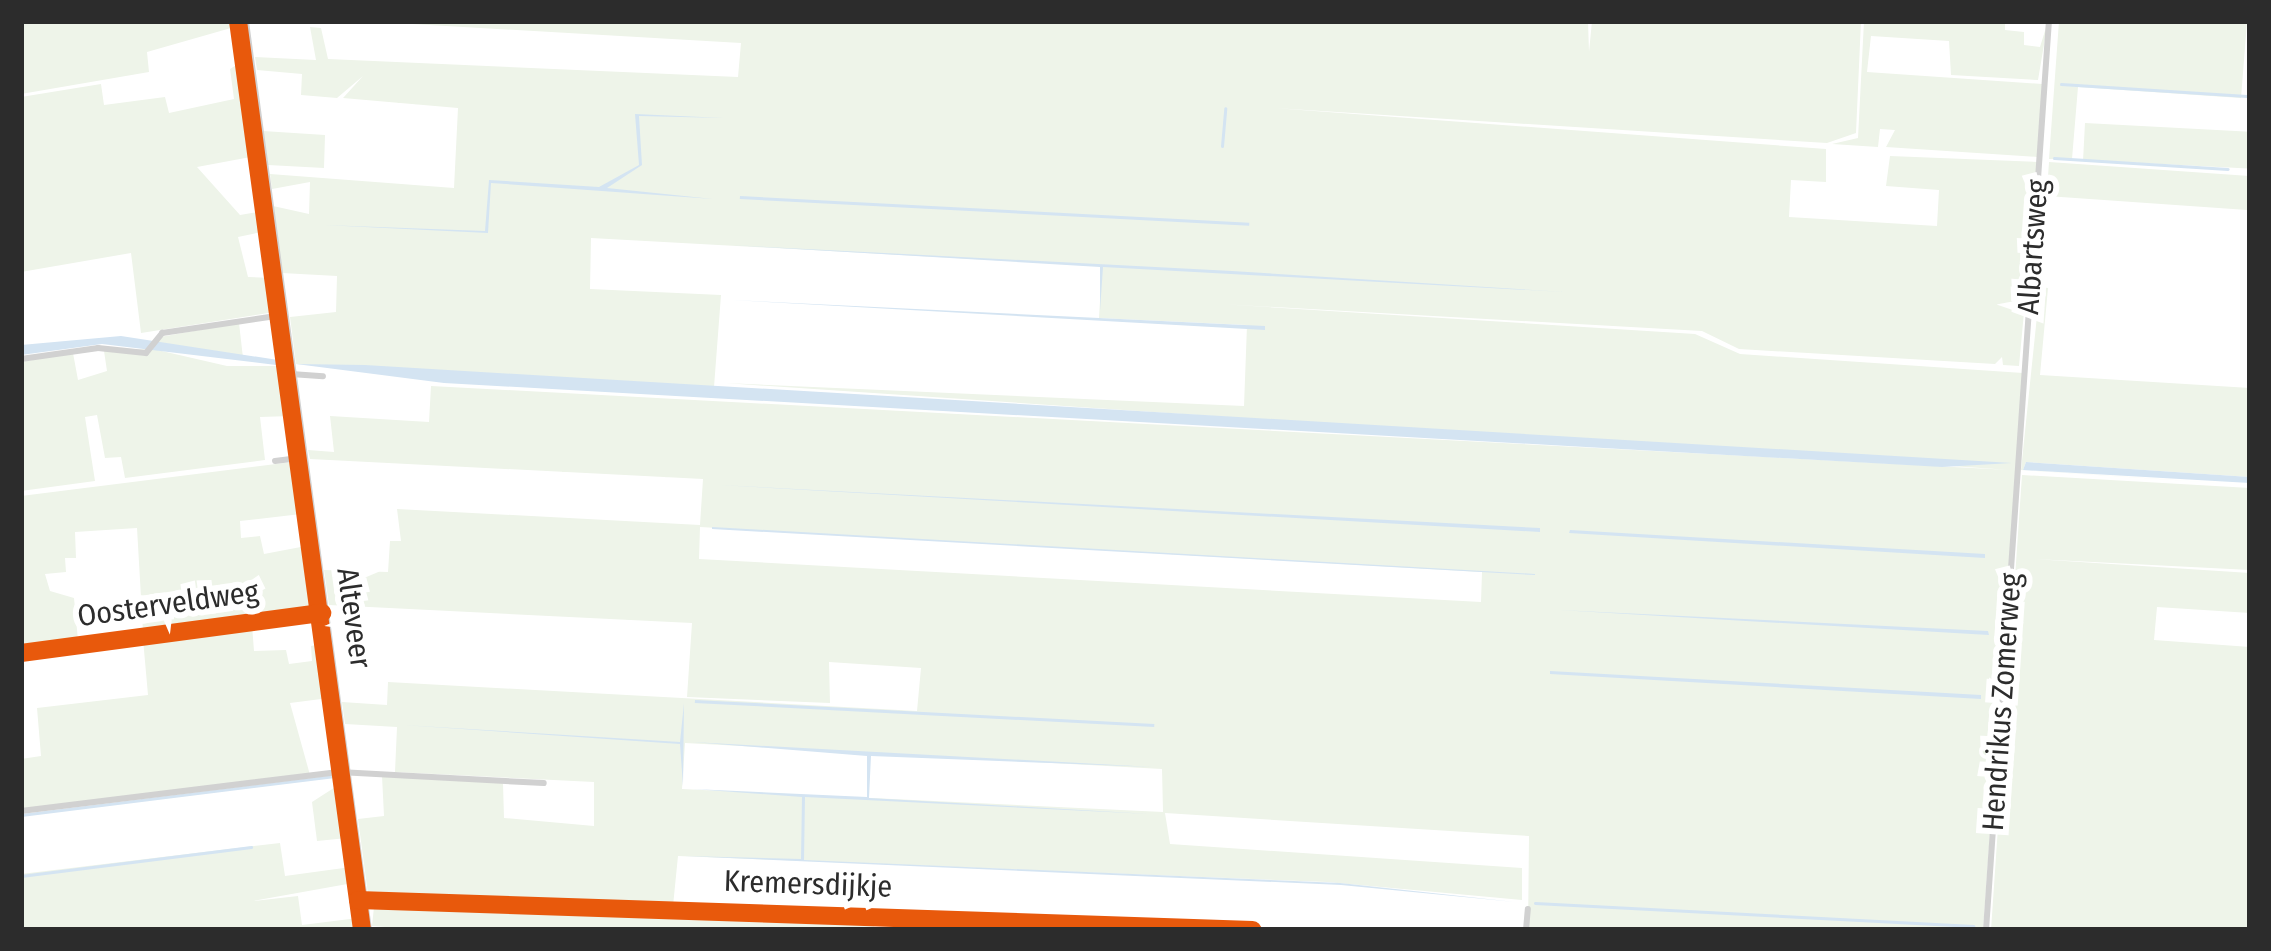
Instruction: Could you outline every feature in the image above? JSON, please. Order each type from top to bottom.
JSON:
[{"type":"street","name":"Alteveer","points":[[244,21],[367,930]]},
{"type":"street","name":"Albartsweg","points":[[2018,473],[2049,21]]},
{"type":"street","points":[[21,359],[152,346],[168,332],[283,315]]},
{"type":"street","points":[[291,374],[323,376]]},
{"type":"street","points":[[275,461],[302,458]]},
{"type":"street","name":"Hendrikus Zomerweg","points":[[1986,930],[2018,473]]},
{"type":"street","name":"Oosterveldweg","points":[[21,653],[322,613]]},
{"type":"street","points":[[21,811],[345,773],[544,783]]},
{"type":"street","points":[[1526,930],[1528,908]]},
{"type":"shaded area","points":[[21,21],[237,21],[238,26],[147,52],[149,72],[21,94]]},
{"type":"shaded area","points":[[361,21],[1588,21],[1589,52],[1592,21],[1861,21],[1856,133],[1827,143],[1274,108],[1826,149],[1826,182],[1791,180],[1789,217],[1937,226],[1939,190],[1886,186],[1890,156],[2038,162],[2019,366],[2003,365],[2002,357],[1995,364],[1739,349],[1702,331],[1220,304],[1695,334],[1740,354],[2023,373],[1983,930],[1528,930],[1529,836],[1165,813],[1170,844],[1522,868],[1522,900],[1327,882],[678,856],[673,906],[368,894],[358,819],[384,816],[382,776],[503,783],[504,818],[594,826],[594,782],[395,772],[397,727],[345,724],[342,702],[387,705],[388,682],[917,711],[921,668],[829,662],[830,703],[687,697],[692,623],[329,605],[324,570],[388,572],[390,541],[401,541],[397,509],[700,525],[703,479],[310,459],[308,450],[334,452],[330,416],[429,422],[431,386],[2010,470],[725,383],[1244,406],[1247,325],[1099,318],[1102,266],[591,238],[590,289],[721,295],[714,387],[296,364],[290,317],[336,312],[337,276],[282,273],[273,206],[309,214],[310,182],[272,189],[270,174],[454,188],[458,108],[343,98],[363,76],[337,98],[301,95],[302,74],[257,70],[255,57],[316,60],[310,27],[321,28],[328,59],[738,77],[741,43]],"holes":[[[700,527],[1482,572],[1481,602],[699,559]],[[685,743],[1162,769],[1163,812],[682,789]]]},
{"type":"shaded area","points":[[1864,21],[2005,21],[2005,30],[2024,32],[2024,45],[2040,47],[2048,21],[2038,80],[1951,75],[1949,41],[1871,36],[1867,72],[2042,84],[2038,157],[1886,147],[1895,130],[1880,129],[1878,147],[1832,144],[1858,138]]},
{"type":"shaded area","points":[[2059,21],[2247,22],[2241,98],[2078,87],[2072,159],[2049,159]]},
{"type":"shaded area","points":[[241,62],[256,156],[197,167],[240,215],[263,211],[266,231],[238,237],[248,277],[271,278],[275,312],[141,333],[131,253],[21,272],[21,97],[101,84],[104,105],[165,97],[169,113],[234,99],[230,69]]},
{"type":"shaded area","points":[[2085,123],[2250,132],[2248,169],[2083,160]]},
{"type":"shaded area","points":[[263,131],[325,135],[324,168],[268,165]]},
{"type":"shaded area","points":[[2049,162],[2250,176],[2247,210],[2047,196]]},
{"type":"shaded area","points":[[2040,287],[2048,288],[2040,375],[2250,388],[2250,477],[2026,462],[2023,470],[2250,485],[2021,470]]},
{"type":"shaded area","points":[[239,323],[243,358],[154,344],[160,337]]},
{"type":"shaded area","points":[[153,349],[227,366],[284,366],[291,416],[260,417],[265,460],[125,478],[121,457],[105,458],[97,415],[85,417],[95,481],[21,491],[21,362],[73,353],[78,380],[107,371],[104,351]]},
{"type":"shaded area","points":[[292,462],[301,514],[240,521],[241,538],[260,536],[264,554],[306,546],[310,612],[143,632],[137,528],[75,532],[76,558],[65,558],[66,572],[45,574],[50,591],[74,598],[78,640],[21,647],[21,496]]},
{"type":"shaded area","points":[[2022,475],[2250,488],[2250,570],[2034,559],[2250,573],[2250,613],[2157,607],[2154,640],[2250,647],[2250,930],[1991,930]]},
{"type":"shaded area","points":[[252,625],[254,651],[286,650],[289,664],[312,661],[311,646],[321,644],[329,698],[290,703],[310,775],[21,810],[21,759],[41,756],[37,708],[148,695],[143,639]]},
{"type":"shaded area","points":[[340,784],[347,838],[317,841],[312,802]]},
{"type":"shaded area","points":[[280,843],[285,876],[351,867],[353,883],[253,901],[298,896],[302,925],[358,918],[360,930],[21,930],[21,874]]},
{"type":"shaded area","points":[[375,897],[875,918],[874,930],[425,930],[372,926]]},
{"type":"water","points":[[635,114],[724,118],[639,116],[642,165],[607,188],[713,199],[491,183],[488,233],[324,225],[485,231],[489,180],[599,187],[639,165]]},
{"type":"water","points":[[740,196],[1249,223],[1249,226]]},
{"type":"water","points":[[730,245],[1565,292],[1103,267],[1100,311],[1100,267]]},
{"type":"water","points":[[731,300],[1265,326],[1265,330]]},
{"type":"water","points":[[121,336],[278,360],[284,366],[102,344],[21,355],[21,345]]},
{"type":"water","points":[[296,364],[2012,463],[1942,467],[444,383]]},
{"type":"water","points":[[2026,462],[2250,477],[2250,483],[2023,470]]},
{"type":"water","points":[[719,485],[1540,528],[1540,532]]},
{"type":"water","points":[[712,529],[1535,574],[1535,575]]},
{"type":"water","points":[[1569,533],[1985,554],[1985,558]]},
{"type":"water","points":[[1559,610],[1988,631],[1989,635],[1678,617]]},
{"type":"water","points":[[1550,674],[1981,695],[1981,699]]},
{"type":"water","points":[[695,700],[1154,724],[1154,727]]},
{"type":"water","points":[[684,703],[683,786],[680,744],[403,725],[680,742]]},
{"type":"water","points":[[692,742],[1153,767],[871,756],[869,798],[1150,814],[805,797],[804,860],[1340,883],[1515,902],[1341,885],[684,856],[801,859],[802,797],[693,789],[867,797],[867,756]]},
{"type":"waterway","points":[[2061,84],[2247,96]]},
{"type":"waterway","points":[[1222,146],[1225,108]]},
{"type":"waterway","points":[[2054,158],[2228,169]]},
{"type":"waterway","points":[[21,815],[335,776]]},
{"type":"waterway","points":[[21,876],[251,847]]},
{"type":"waterway","points":[[1535,903],[1973,926]]},
{"type":"cycle path","points":[[238,21],[362,930]]},
{"type":"cycle path","points":[[21,653],[322,613]]},
{"type":"cycle path","name":"Kremersdijkje","points":[[358,900],[1252,930]]}]
